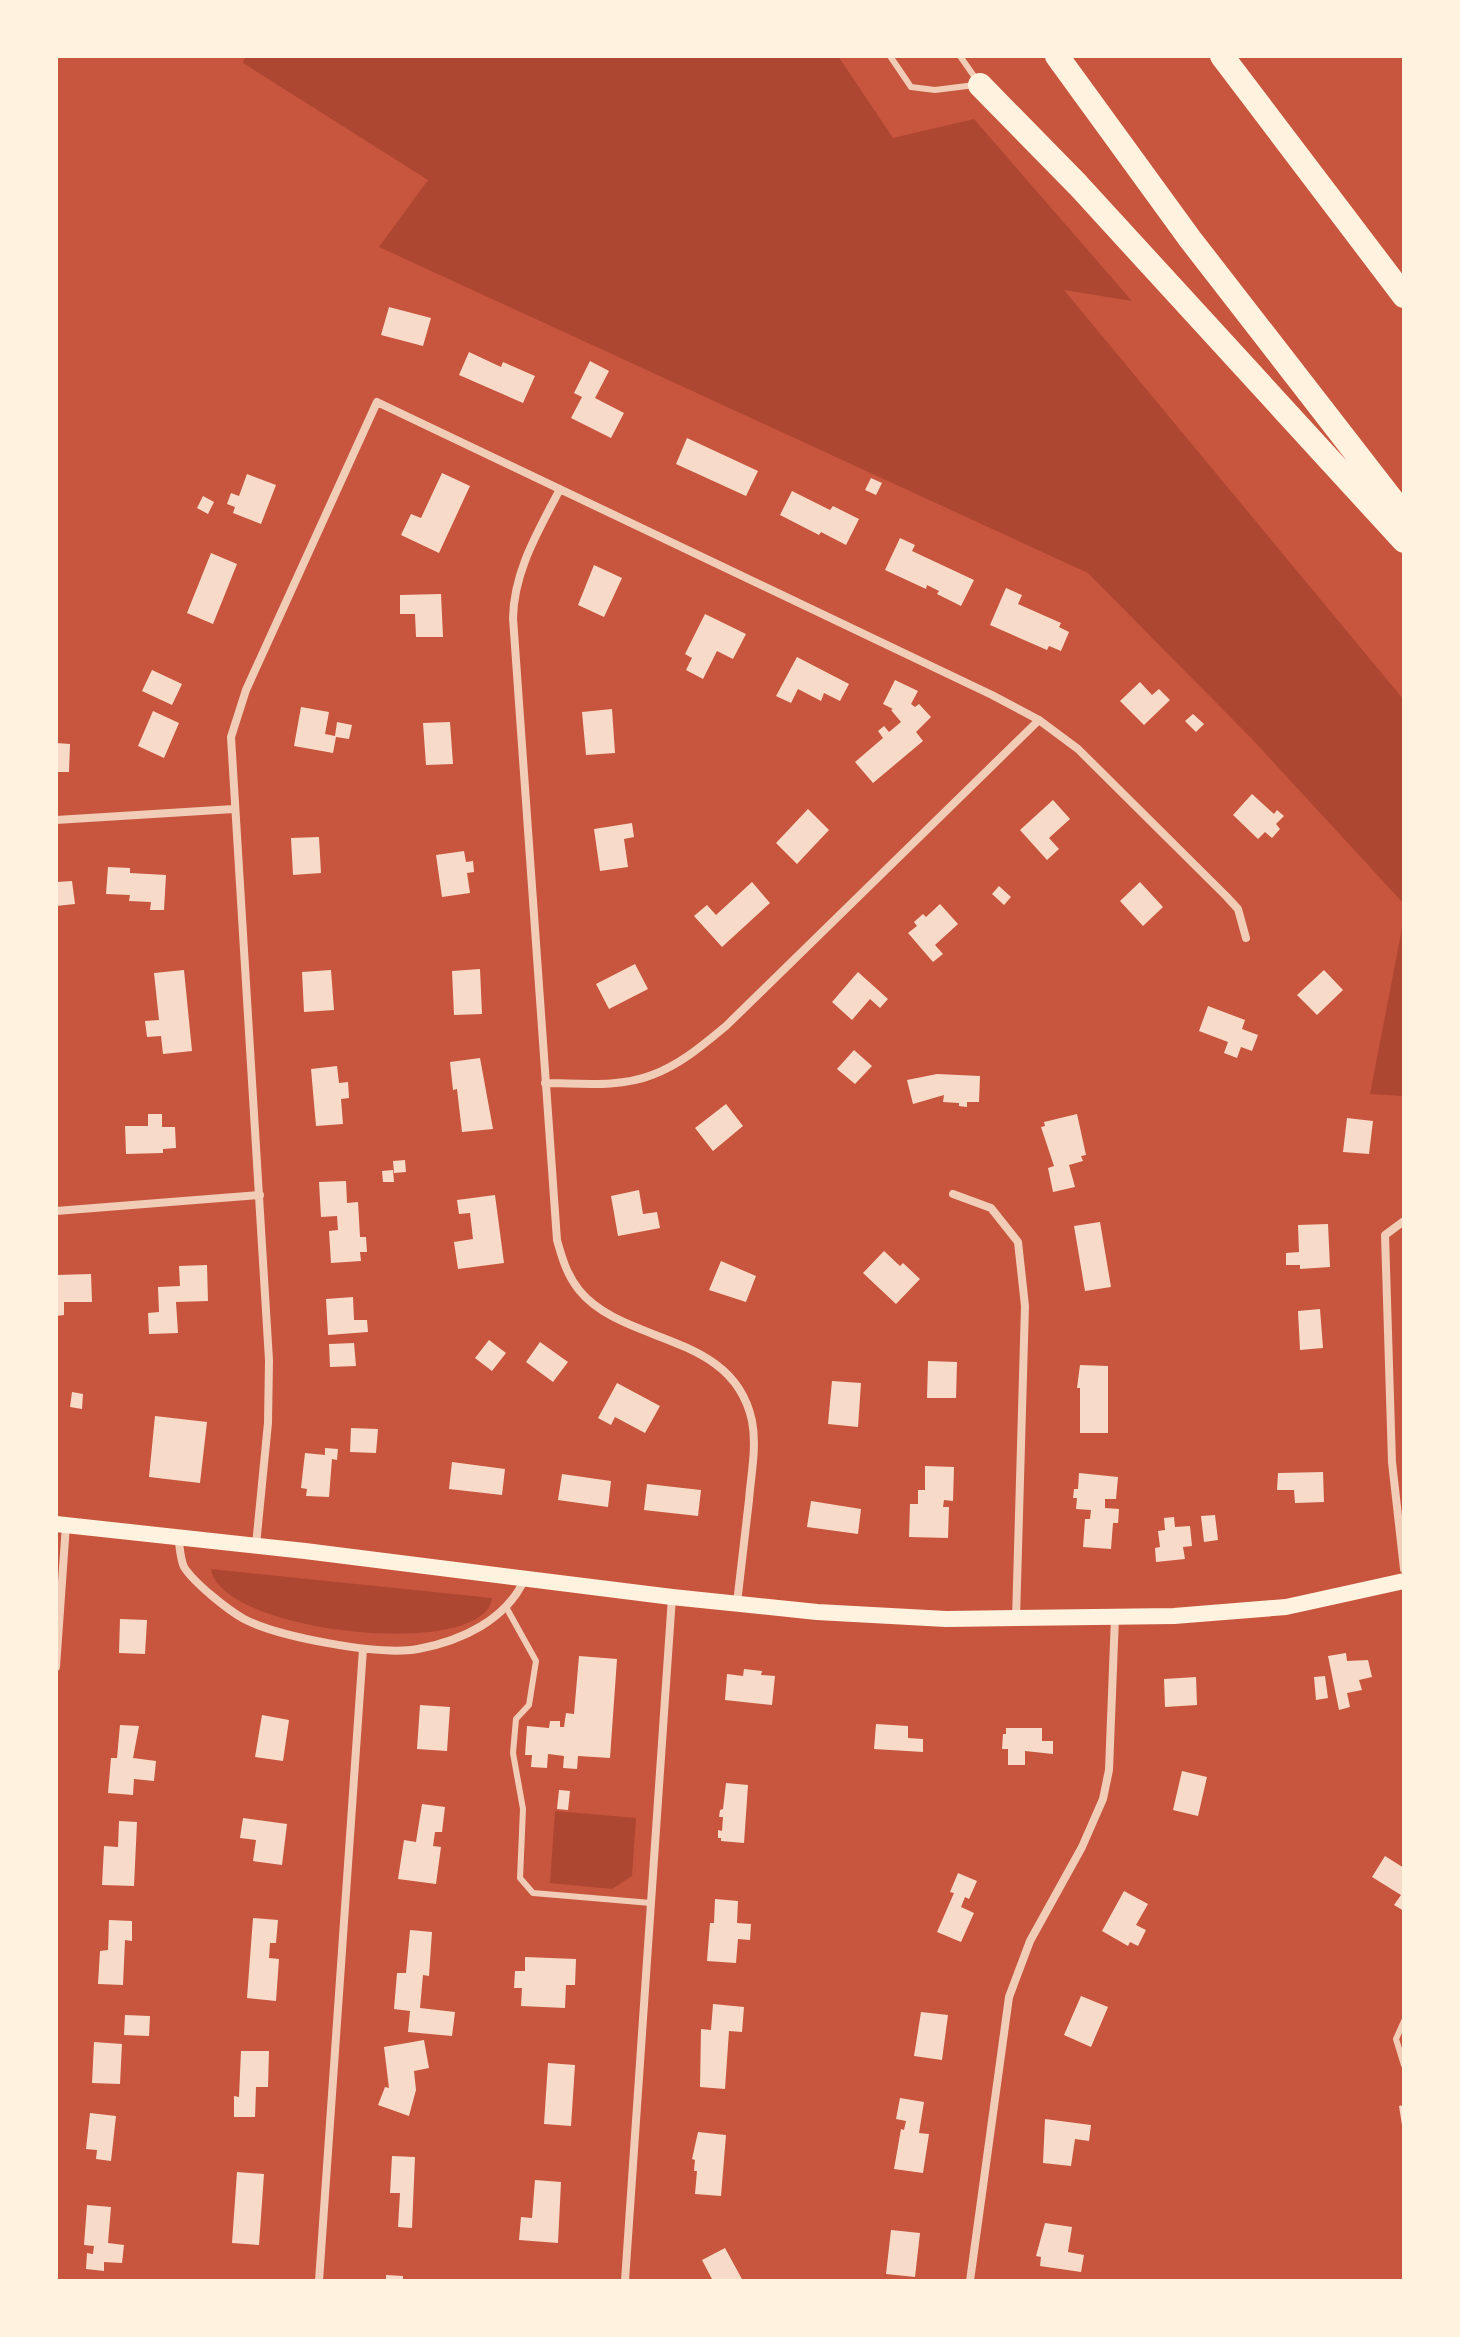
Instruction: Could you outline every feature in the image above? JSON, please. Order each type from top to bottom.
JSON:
[{"type":"highway","points":[[1057,56],[1190,239],[1404,515]]},
{"type":"highway","points":[[1222,56],[1404,296]]},
{"type":"highway","points":[[980,85],[1078,185],[1404,541]]},
{"type":"main road","points":[[61,1524],[672,1597],[817,1612],[946,1619],[1115,1617],[1286,1607],[1404,1581]]},
{"type":"street","points":[[256,1546],[268,1423],[269,1360],[231,737],[237,713],[377,402],[1039,720],[1092,762],[1226,896],[1238,909],[1246,938]]},
{"type":"street","points":[[560,489],[523,563],[513,599],[557,1240],[569,1276],[580,1292],[607,1313],[676,1342],[718,1367],[733,1382],[751,1417],[754,1450],[737,1603]]},
{"type":"street","points":[[545,1083],[607,1084],[651,1076],[691,1055],[726,1026],[1039,720]]},
{"type":"street","points":[[56,820],[234,809]]},
{"type":"street","points":[[953,1194],[991,1208],[1018,1242],[1025,1306],[1016,1619]]},
{"type":"street","points":[[56,1211],[260,1195]]},
{"type":"street","points":[[1404,1221],[1385,1235],[1385,1248],[1392,1462],[1404,1569]]},
{"type":"street","points":[[56,1667],[61,1524]]},
{"type":"street","points":[[178,1537],[184,1566],[211,1595],[243,1618],[273,1630],[363,1649],[416,1649],[454,1639],[495,1619],[518,1596],[526,1578]]},
{"type":"street","points":[[625,2281],[672,1597]]},
{"type":"street","points":[[970,2281],[1009,1997],[1018,1966],[1082,1847],[1103,1799],[1109,1770],[1115,1617]]},
{"type":"street","points":[[319,2281],[363,1649]]},
{"type":"lane","points":[[890,56],[911,87],[935,90],[980,85],[960,56]]},
{"type":"lane","points":[[506,1607],[536,1661],[529,1705],[516,1719],[513,1753],[523,1809],[520,1878],[533,1893],[651,1903]]},
{"type":"lane","points":[[1404,2021],[1396,2039],[1401,2064],[1404,2065]]},
{"type":"shaded area","points":[[245,56],[838,56],[893,138],[974,119],[1132,301],[1064,290],[1404,700],[1404,904],[1251,738],[1088,573],[379,247],[428,180],[243,63]]},
{"type":"shaded area","points":[[1404,918],[1404,1096],[1370,1094]]},
{"type":"shaded area","points":[[211,1569],[492,1598],[479,1618],[447,1629],[403,1634],[353,1632],[303,1623],[258,1610],[226,1591]]},
{"type":"shaded area","points":[[555,1811],[636,1818],[632,1876],[612,1889],[550,1883]]},
{"type":"building","points":[[389,307],[431,318],[423,346],[381,335]]},
{"type":"building","points":[[469,352],[501,367],[503,362],[535,376],[523,403],[459,375]]},
{"type":"building","points":[[590,361],[609,371],[595,398],[624,413],[611,438],[571,418],[582,397],[574,393]]},
{"type":"building","points":[[687,438],[758,471],[746,496],[676,464]]},
{"type":"building","points":[[442,473],[470,486],[439,553],[401,535],[411,514],[421,518]]},
{"type":"building","points":[[247,474],[276,485],[261,524],[233,513],[235,507],[227,504],[231,493],[239,496]]},
{"type":"building","points":[[871,478],[882,483],[876,495],[865,490]]},
{"type":"building","points":[[792,491],[830,510],[833,506],[859,519],[846,545],[780,515]]},
{"type":"building","points":[[203,496],[214,502],[208,514],[197,508]]},
{"type":"building","points":[[900,538],[915,545],[912,551],[974,580],[961,606],[937,594],[939,591],[927,585],[926,589],[885,570]]},
{"type":"building","points":[[211,553],[237,564],[213,624],[187,613]]},
{"type":"building","points":[[594,565],[622,578],[604,617],[578,605]]},
{"type":"building","points":[[1006,588],[1022,595],[1018,604],[1061,623],[1059,627],[1069,632],[1061,651],[1049,646],[1047,650],[990,625]]},
{"type":"building","points":[[441,594],[443,637],[416,637],[415,614],[400,614],[400,595]]},
{"type":"building","points":[[705,614],[746,634],[733,659],[717,651],[703,679],[686,670],[692,658],[685,654]]},
{"type":"building","points":[[797,657],[849,684],[840,701],[824,693],[821,701],[798,689],[791,703],[776,696]]},
{"type":"building","points":[[152,670],[182,684],[172,705],[142,691]]},
{"type":"building","points":[[895,680],[918,691],[911,704],[915,707],[919,704],[931,717],[916,732],[923,741],[873,783],[855,762],[883,738],[878,731],[884,726],[889,732],[901,722],[893,709],[883,704]]},
{"type":"building","points":[[1140,682],[1152,695],[1159,689],[1170,700],[1144,725],[1120,701]]},
{"type":"building","points":[[301,707],[329,712],[325,734],[335,736],[337,722],[352,725],[349,739],[336,737],[333,753],[294,746]]},
{"type":"building","points":[[612,709],[615,753],[586,755],[582,712]]},
{"type":"building","points":[[153,711],[179,723],[164,758],[138,746]]},
{"type":"building","points":[[1193,714],[1204,724],[1196,732],[1185,721]]},
{"type":"building","points":[[450,722],[453,764],[426,765],[423,723]]},
{"type":"building","points":[[56,743],[70,744],[69,772],[56,772]]},
{"type":"building","points":[[1252,794],[1274,814],[1277,810],[1284,816],[1276,824],[1280,829],[1272,838],[1265,832],[1258,839],[1233,815]]},
{"type":"building","points":[[1053,800],[1070,819],[1049,838],[1059,849],[1047,860],[1020,830]]},
{"type":"building","points":[[808,809],[829,830],[797,864],[776,843]]},
{"type":"building","points":[[632,823],[634,837],[624,839],[628,867],[600,871],[594,829]]},
{"type":"building","points":[[319,837],[321,873],[293,875],[291,838]]},
{"type":"building","points":[[464,851],[466,862],[473,861],[474,872],[467,873],[470,893],[442,897],[436,855]]},
{"type":"building","points":[[108,867],[130,868],[130,873],[166,875],[164,910],[150,910],[151,902],[129,901],[130,895],[106,894]]},
{"type":"building","points":[[72,881],[75,904],[56,906],[56,882]]},
{"type":"building","points":[[752,882],[770,903],[722,947],[694,916],[707,905],[716,915]]},
{"type":"building","points":[[1140,882],[1163,907],[1143,926],[1120,901]]},
{"type":"building","points":[[999,886],[1011,897],[1004,905],[992,894]]},
{"type":"building","points":[[940,904],[958,924],[935,945],[943,954],[933,962],[908,933],[917,926],[914,922],[923,914],[926,917]]},
{"type":"building","points":[[635,964],[648,989],[609,1009],[596,984]]},
{"type":"building","points":[[480,969],[482,1014],[454,1015],[452,971]]},
{"type":"building","points":[[184,970],[192,1051],[163,1054],[161,1036],[147,1037],[145,1021],[159,1020],[154,973]]},
{"type":"building","points":[[331,970],[334,1010],[304,1012],[302,972]]},
{"type":"building","points":[[1324,970],[1343,990],[1317,1015],[1297,995]]},
{"type":"building","points":[[858,972],[888,999],[880,1008],[870,999],[852,1020],[832,1002]]},
{"type":"building","points":[[1208,1006],[1245,1020],[1242,1029],[1258,1035],[1252,1051],[1241,1047],[1237,1058],[1224,1053],[1228,1042],[1199,1031]]},
{"type":"building","points":[[854,1050],[872,1066],[855,1084],[837,1069]]},
{"type":"building","points":[[480,1058],[493,1129],[462,1132],[450,1062]]},
{"type":"building","points":[[337,1066],[339,1083],[348,1082],[349,1098],[341,1099],[343,1124],[316,1126],[311,1069]]},
{"type":"building","points":[[937,1074],[980,1076],[979,1102],[967,1102],[967,1107],[959,1106],[959,1103],[943,1102],[944,1095],[913,1104],[907,1080]]},
{"type":"building","points":[[726,1104],[743,1126],[713,1151],[695,1128]]},
{"type":"building","points":[[148,1114],[162,1114],[162,1127],[175,1127],[176,1148],[163,1149],[163,1153],[126,1154],[125,1126],[148,1126]]},
{"type":"building","points":[[1077,1114],[1086,1155],[1081,1156],[1083,1161],[1069,1165],[1075,1187],[1053,1192],[1048,1168],[1054,1166],[1041,1127],[1045,1126],[1044,1122]]},
{"type":"building","points":[[1347,1118],[1373,1121],[1369,1154],[1343,1152]]},
{"type":"building","points":[[405,1160],[406,1172],[394,1173],[393,1161]]},
{"type":"building","points":[[393,1170],[394,1182],[383,1182],[382,1171]]},
{"type":"building","points":[[346,1181],[347,1203],[358,1202],[360,1237],[366,1237],[367,1252],[360,1252],[361,1261],[331,1263],[329,1231],[338,1230],[337,1216],[321,1217],[319,1182]]},
{"type":"building","points":[[639,1190],[643,1214],[657,1212],[660,1228],[618,1236],[611,1196]]},
{"type":"building","points":[[495,1195],[504,1263],[458,1269],[454,1242],[473,1239],[470,1213],[459,1214],[457,1200]]},
{"type":"building","points":[[1100,1222],[1111,1287],[1085,1291],[1074,1226]]},
{"type":"building","points":[[1328,1224],[1330,1267],[1300,1269],[1300,1265],[1286,1265],[1286,1253],[1299,1252],[1298,1225]]},
{"type":"building","points":[[884,1251],[920,1279],[896,1304],[863,1273]]},
{"type":"building","points":[[721,1261],[756,1276],[746,1302],[709,1290]]},
{"type":"building","points":[[207,1265],[208,1301],[176,1302],[178,1333],[149,1334],[148,1313],[159,1312],[158,1287],[180,1286],[179,1266]]},
{"type":"building","points":[[91,1274],[92,1302],[64,1302],[64,1315],[56,1316],[56,1275]]},
{"type":"building","points":[[353,1297],[354,1320],[367,1320],[368,1332],[328,1335],[326,1299]]},
{"type":"building","points":[[1320,1309],[1323,1348],[1300,1350],[1298,1311]]},
{"type":"building","points":[[489,1340],[506,1353],[492,1371],[475,1358]]},
{"type":"building","points":[[540,1342],[568,1362],[553,1382],[526,1362]]},
{"type":"building","points":[[354,1343],[356,1366],[330,1367],[329,1344]]},
{"type":"building","points":[[928,1361],[957,1362],[956,1398],[927,1398]]},
{"type":"building","points":[[1080,1365],[1108,1366],[1108,1433],[1080,1433],[1080,1388],[1077,1388]]},
{"type":"building","points":[[832,1381],[861,1383],[858,1427],[828,1424]]},
{"type":"building","points":[[617,1383],[660,1406],[645,1433],[615,1417],[611,1425],[598,1418]]},
{"type":"building","points":[[72,1392],[83,1394],[82,1409],[70,1407]]},
{"type":"building","points":[[155,1416],[207,1422],[200,1483],[149,1477]]},
{"type":"building","points":[[351,1428],[378,1429],[376,1453],[350,1452]]},
{"type":"building","points":[[325,1448],[338,1449],[337,1460],[332,1459],[329,1497],[306,1496],[307,1489],[301,1488],[305,1453],[325,1455]]},
{"type":"building","points":[[452,1462],[505,1469],[502,1495],[449,1489]]},
{"type":"building","points":[[925,1466],[954,1467],[953,1501],[944,1500],[943,1507],[949,1507],[948,1538],[909,1537],[910,1504],[918,1504],[918,1490],[925,1490]]},
{"type":"building","points":[[1323,1472],[1324,1502],[1295,1503],[1294,1490],[1277,1490],[1278,1473]]},
{"type":"building","points":[[1079,1473],[1118,1477],[1116,1499],[1105,1499],[1105,1508],[1119,1509],[1118,1523],[1113,1523],[1111,1549],[1083,1547],[1085,1519],[1090,1519],[1091,1510],[1076,1509],[1077,1498],[1073,1498],[1074,1489],[1078,1489]]},
{"type":"building","points":[[562,1474],[611,1481],[608,1507],[558,1500]]},
{"type":"building","points":[[647,1484],[701,1490],[698,1516],[644,1510]]},
{"type":"building","points":[[811,1501],[861,1509],[858,1534],[807,1527]]},
{"type":"building","points":[[1215,1515],[1218,1540],[1204,1542],[1201,1516]]},
{"type":"building","points":[[1174,1517],[1175,1527],[1190,1526],[1192,1546],[1183,1547],[1185,1559],[1156,1562],[1155,1548],[1160,1547],[1158,1531],[1165,1530],[1164,1518]]},
{"type":"building","points":[[120,1619],[147,1620],[145,1654],[119,1653]]},
{"type":"building","points":[[1346,1653],[1347,1661],[1368,1660],[1372,1677],[1359,1680],[1362,1690],[1347,1693],[1350,1707],[1339,1710],[1328,1656]]},
{"type":"building","points":[[579,1656],[617,1659],[610,1758],[578,1756],[577,1769],[563,1768],[564,1756],[548,1754],[547,1768],[531,1767],[532,1755],[525,1755],[527,1726],[549,1728],[550,1721],[560,1721],[560,1727],[564,1727],[566,1713],[574,1714]]},
{"type":"building","points":[[744,1669],[775,1676],[772,1705],[725,1700],[727,1674],[743,1676]]},
{"type":"building","points":[[1325,1676],[1328,1698],[1316,1700],[1314,1677]]},
{"type":"building","points":[[1196,1677],[1197,1705],[1165,1707],[1164,1679]]},
{"type":"building","points":[[420,1705],[450,1707],[447,1751],[417,1749]]},
{"type":"building","points":[[262,1715],[289,1720],[283,1761],[255,1757]]},
{"type":"building","points":[[876,1724],[908,1726],[908,1738],[923,1739],[923,1752],[874,1749]]},
{"type":"building","points":[[120,1725],[139,1726],[133,1758],[156,1761],[154,1781],[134,1779],[133,1795],[108,1793],[111,1758],[117,1758]]},
{"type":"building","points":[[1006,1728],[1042,1728],[1042,1741],[1053,1741],[1053,1754],[1025,1751],[1025,1765],[1008,1765],[1008,1749],[1002,1749]]},
{"type":"building","points":[[1182,1771],[1207,1777],[1198,1816],[1173,1810]]},
{"type":"building","points":[[726,1783],[748,1785],[744,1843],[718,1838],[718,1830],[722,1831],[723,1817],[719,1817]]},
{"type":"building","points":[[559,1790],[570,1791],[568,1810],[557,1809]]},
{"type":"building","points":[[422,1804],[445,1807],[442,1832],[435,1832],[433,1846],[441,1847],[436,1884],[398,1879],[404,1840],[416,1842]]},
{"type":"building","points":[[243,1818],[287,1824],[282,1865],[253,1861],[256,1840],[240,1838]]},
{"type":"building","points":[[119,1821],[137,1822],[134,1886],[102,1885],[104,1846],[118,1847]]},
{"type":"building","points":[[1385,1856],[1404,1868],[1404,1911],[1394,1905],[1401,1895],[1372,1877]]},
{"type":"building","points":[[958,1873],[977,1881],[969,1899],[965,1897],[961,1907],[974,1913],[961,1942],[937,1932],[954,1893],[950,1892]]},
{"type":"building","points":[[1124,1891],[1148,1904],[1136,1925],[1146,1930],[1138,1946],[1130,1942],[1128,1946],[1102,1931]]},
{"type":"building","points":[[715,1899],[738,1901],[737,1923],[751,1924],[750,1940],[738,1939],[736,1963],[707,1961]]},
{"type":"building","points":[[253,1918],[278,1920],[276,1943],[270,1943],[269,1958],[279,1959],[276,2001],[247,1998]]},
{"type":"building","points":[[109,1920],[132,1921],[132,1941],[125,1940],[123,1985],[98,1984],[100,1951],[108,1950]]},
{"type":"building","points":[[410,1930],[432,1932],[429,1976],[423,1975],[420,2008],[455,2012],[452,2036],[408,2032],[410,2011],[394,2009],[397,1973],[406,1973]]},
{"type":"building","points":[[525,1957],[576,1959],[575,1985],[566,1985],[565,2008],[521,2006],[522,1988],[514,1988],[515,1971],[525,1971]]},
{"type":"building","points":[[1081,1996],[1108,2007],[1091,2047],[1064,2035]]},
{"type":"building","points":[[713,2004],[744,2007],[742,2032],[729,2031],[725,2089],[700,2087],[701,2029],[711,2030]]},
{"type":"building","points":[[921,2012],[948,2015],[942,2060],[914,2056]]},
{"type":"building","points":[[125,2015],[150,2016],[149,2036],[124,2035]]},
{"type":"building","points":[[424,2040],[429,2068],[414,2071],[416,2090],[409,2116],[378,2105],[385,2087],[389,2088],[384,2047]]},
{"type":"building","points":[[94,2042],[122,2044],[120,2084],[92,2083]]},
{"type":"building","points":[[241,2051],[269,2051],[268,2087],[256,2087],[255,2117],[234,2117],[234,2096],[239,2097]]},
{"type":"building","points":[[548,2063],[575,2065],[571,2126],[544,2124]]},
{"type":"building","points":[[900,2098],[924,2102],[919,2133],[929,2134],[923,2173],[894,2169],[901,2129],[904,2130],[906,2121],[896,2119]]},
{"type":"building","points":[[1404,2105],[1404,2125],[1402,2125],[1399,2106]]},
{"type":"building","points":[[90,2113],[116,2116],[111,2161],[96,2159],[97,2150],[86,2149]]},
{"type":"building","points":[[1045,2119],[1091,2125],[1089,2141],[1075,2139],[1071,2166],[1043,2163]]},
{"type":"building","points":[[698,2132],[726,2135],[721,2196],[695,2194],[697,2171],[694,2171],[695,2160],[692,2159]]},
{"type":"building","points":[[392,2156],[415,2157],[412,2228],[398,2227],[400,2193],[390,2193]]},
{"type":"building","points":[[237,2172],[264,2174],[259,2245],[232,2243]]},
{"type":"building","points":[[535,2180],[561,2182],[558,2243],[519,2240],[521,2217],[532,2218]]},
{"type":"building","points":[[87,2205],[111,2207],[108,2243],[124,2245],[122,2263],[104,2262],[104,2271],[86,2269],[87,2253],[93,2254],[94,2246],[84,2245]]},
{"type":"building","points":[[1045,2223],[1072,2227],[1068,2252],[1084,2255],[1081,2272],[1040,2266],[1041,2257],[1036,2256]]},
{"type":"building","points":[[891,2230],[920,2233],[915,2277],[886,2274]]},
{"type":"building","points":[[725,2248],[743,2281],[713,2281],[702,2260]]},
{"type":"building","points":[[386,2275],[403,2276],[403,2281],[386,2281]]}]
